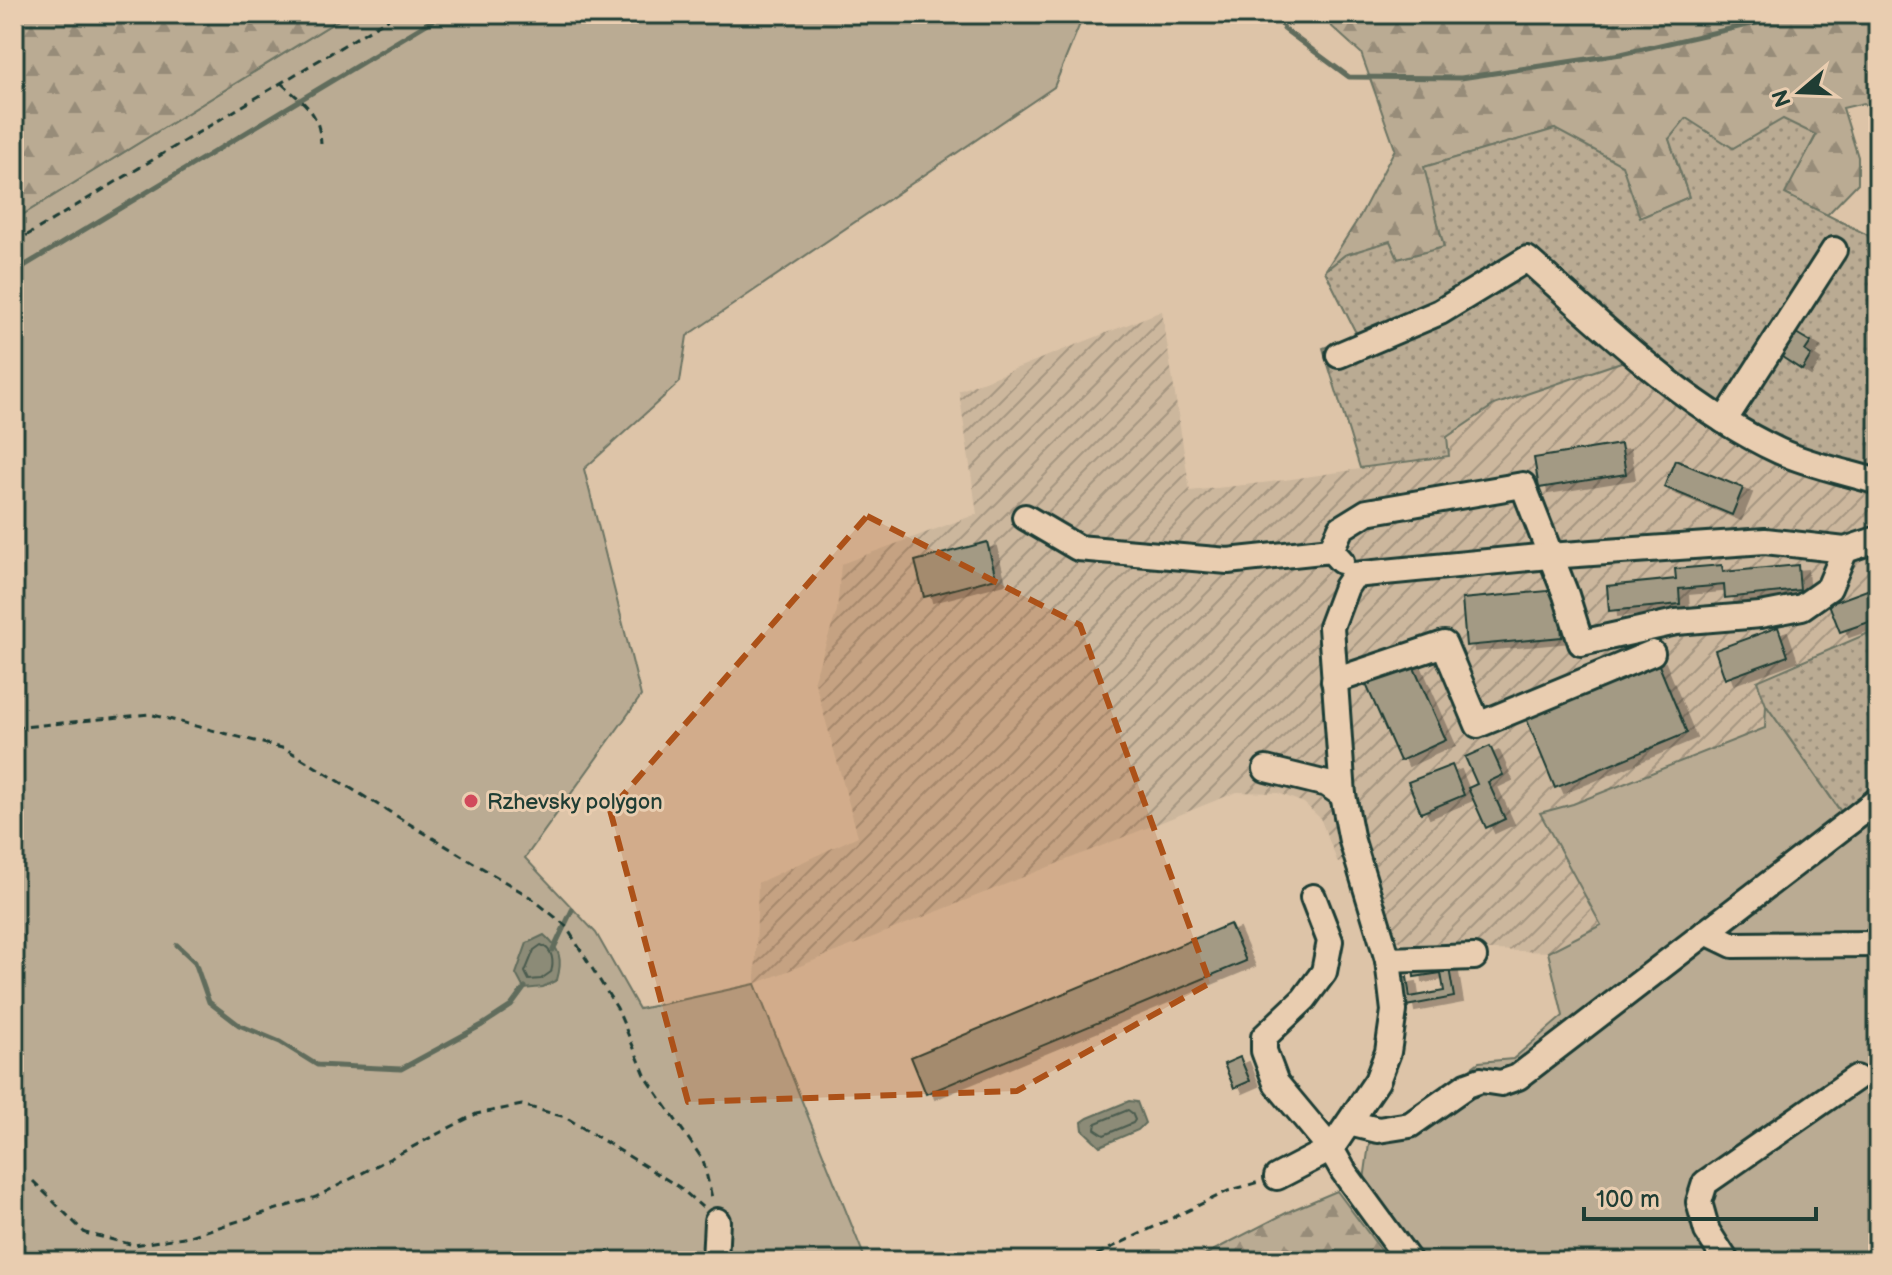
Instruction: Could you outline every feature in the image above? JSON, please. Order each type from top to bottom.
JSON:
[{"type":"street","points":[[1724,421],[1834,250]]},
{"type":"street","points":[[1339,355],[1440,312],[1527,259],[1639,358],[1724,421],[1781,452],[1878,482]]},
{"type":"street","points":[[1331,550],[1341,528],[1367,512],[1523,485],[1566,595],[1581,643],[1676,622],[1760,615],[1802,607],[1829,588],[1845,550]]},
{"type":"street","points":[[1025,517],[1078,548],[1228,561],[1331,550]]},
{"type":"street","points":[[1354,575],[1549,556],[1765,541],[1845,550],[1878,539]]},
{"type":"street","points":[[1331,550],[1354,575]]},
{"type":"street","points":[[1277,1177],[1331,1149],[1377,1081],[1388,1052],[1394,1011],[1388,960],[1352,841],[1343,795],[1331,627],[1346,587],[1354,575]]},
{"type":"street","points":[[1334,681],[1444,644],[1478,725],[1652,653]]},
{"type":"street","points":[[1266,769],[1327,784],[1343,795]]},
{"type":"street","points":[[1349,1123],[1378,1130],[1410,1125],[1467,1085],[1481,1080],[1501,1083],[1518,1077],[1878,800]]},
{"type":"street","points":[[1313,897],[1330,941],[1324,972],[1304,999],[1264,1037],[1264,1051],[1276,1083],[1331,1149],[1344,1172],[1409,1261]]},
{"type":"street","points":[[1706,932],[1733,945],[1878,944]]},
{"type":"street","points":[[1388,960],[1474,957]]},
{"type":"street","points":[[1726,1261],[1707,1231],[1699,1202],[1705,1183],[1856,1078]]},
{"type":"street","points":[[715,1261],[717,1221]]},
{"type":"path","points":[[14,243],[396,14]]},
{"type":"path","points":[[281,83],[317,118],[321,144]]},
{"type":"path","points":[[14,728],[149,714],[286,749],[530,897],[565,925],[617,1008],[646,1077],[703,1160],[717,1221]]},
{"type":"path","points":[[33,1181],[85,1233],[134,1245],[190,1236],[316,1197],[476,1114],[522,1105],[565,1117],[679,1187],[717,1221],[737,1254],[752,1261]]},
{"type":"path","points":[[1084,1261],[1228,1191],[1277,1177]]},
{"type":"path","points":[[489,1261],[584,1251],[693,1261]]},
{"type":"highlighted area","points":[[867,516],[1080,625],[1210,983],[1017,1091],[688,1102],[610,810]]},
{"type":"shaded area","points":[[1162,311],[1190,491],[1449,456],[1447,438],[1494,405],[1624,361],[1726,436],[1820,476],[1878,492],[1878,629],[1758,680],[1766,705],[1765,728],[1573,804],[1540,813],[1601,925],[1548,952],[1412,947],[1395,939],[1366,856],[1338,863],[1320,818],[1304,803],[1278,793],[1237,792],[755,984],[758,883],[858,836],[814,679],[837,611],[841,564],[977,514],[959,391]]},
{"type":"green space","points":[[14,14],[348,14],[14,220]]},
{"type":"green space","points":[[348,14],[1084,14],[1054,87],[687,336],[680,382],[584,469],[641,696],[525,858],[596,933],[639,1009],[755,984],[866,1261],[14,1261],[14,220]]},
{"type":"green space","points":[[1318,14],[1878,14],[1878,119],[1864,103],[1843,108],[1858,157],[1858,183],[1827,215],[1784,194],[1816,136],[1733,148],[1669,139],[1689,197],[1640,218],[1555,129],[1425,167],[1444,248],[1398,259],[1390,242],[1345,255],[1325,271],[1360,216],[1395,149],[1361,53]]},
{"type":"green space","points":[[1686,118],[1733,148],[1783,119],[1816,135],[1785,194],[1878,240],[1878,476],[1784,447],[1723,414],[1639,347],[1624,361],[1494,405],[1447,437],[1449,456],[1360,468],[1323,348],[1357,335],[1325,271],[1345,255],[1390,241],[1398,259],[1444,247],[1424,167],[1555,129],[1622,165],[1640,218],[1689,197],[1669,139]]},
{"type":"green space","points":[[1878,629],[1878,786],[1842,813],[1766,705],[1757,681]]},
{"type":"green space","points":[[1766,705],[1841,812],[1878,786],[1878,1261],[1423,1261],[1364,1180],[1369,1144],[1479,1062],[1513,1059],[1563,1016],[1548,952],[1601,925],[1540,813],[1573,804],[1765,728]]},
{"type":"green space","points":[[1337,1191],[1389,1261],[1193,1261],[1292,1210]]},
{"type":"water","points":[[544,935],[559,955],[557,980],[543,987],[524,989],[516,974],[527,943]]},
{"type":"water","points":[[1129,1101],[1137,1102],[1145,1123],[1138,1130],[1100,1146],[1083,1130],[1082,1122],[1088,1118]]},
{"type":"building","points":[[1796,333],[1811,342],[1805,351],[1811,355],[1802,370],[1782,357]]},
{"type":"building","points":[[1621,444],[1626,474],[1539,488],[1534,458]]},
{"type":"building","points":[[1675,460],[1743,488],[1732,515],[1664,487]]},
{"type":"building","points":[[987,542],[996,578],[924,597],[915,561]]},
{"type":"building","points":[[1722,565],[1723,572],[1798,565],[1800,590],[1725,598],[1724,585],[1679,589],[1680,604],[1609,611],[1607,586],[1676,579],[1675,569]]},
{"type":"building","points":[[1878,586],[1878,619],[1840,632],[1829,604]]},
{"type":"building","points":[[1558,590],[1562,637],[1466,646],[1462,599]]},
{"type":"building","points":[[1778,627],[1788,656],[1725,679],[1715,650]]},
{"type":"building","points":[[1656,658],[1687,733],[1555,788],[1524,713]]},
{"type":"building","points":[[1411,661],[1446,740],[1400,761],[1365,682]]},
{"type":"building","points":[[1490,746],[1503,775],[1488,782],[1505,819],[1486,828],[1468,788],[1477,784],[1465,757]]},
{"type":"building","points":[[1452,765],[1464,795],[1421,813],[1408,782]]},
{"type":"building","points":[[1230,924],[1246,961],[926,1094],[911,1057]]},
{"type":"building","points":[[1448,962],[1454,997],[1406,1006],[1401,978],[1407,977],[1410,997],[1444,991],[1441,973],[1414,977],[1413,968]]},
{"type":"building","points":[[1240,1057],[1250,1081],[1234,1088],[1224,1064]]},
{"type":"waterway","points":[[14,272],[443,14]]},
{"type":"waterway","points":[[1277,14],[1284,29],[1349,77],[1461,78],[1621,54],[1795,14]]},
{"type":"waterway","points":[[553,950],[572,910]]},
{"type":"waterway","points":[[177,945],[195,962],[209,1002],[239,1025],[280,1042],[317,1065],[401,1069],[511,1006],[525,987]]},
{"type":"place","name":"Rzhevsky polygon","points":[[471,801]]}]
